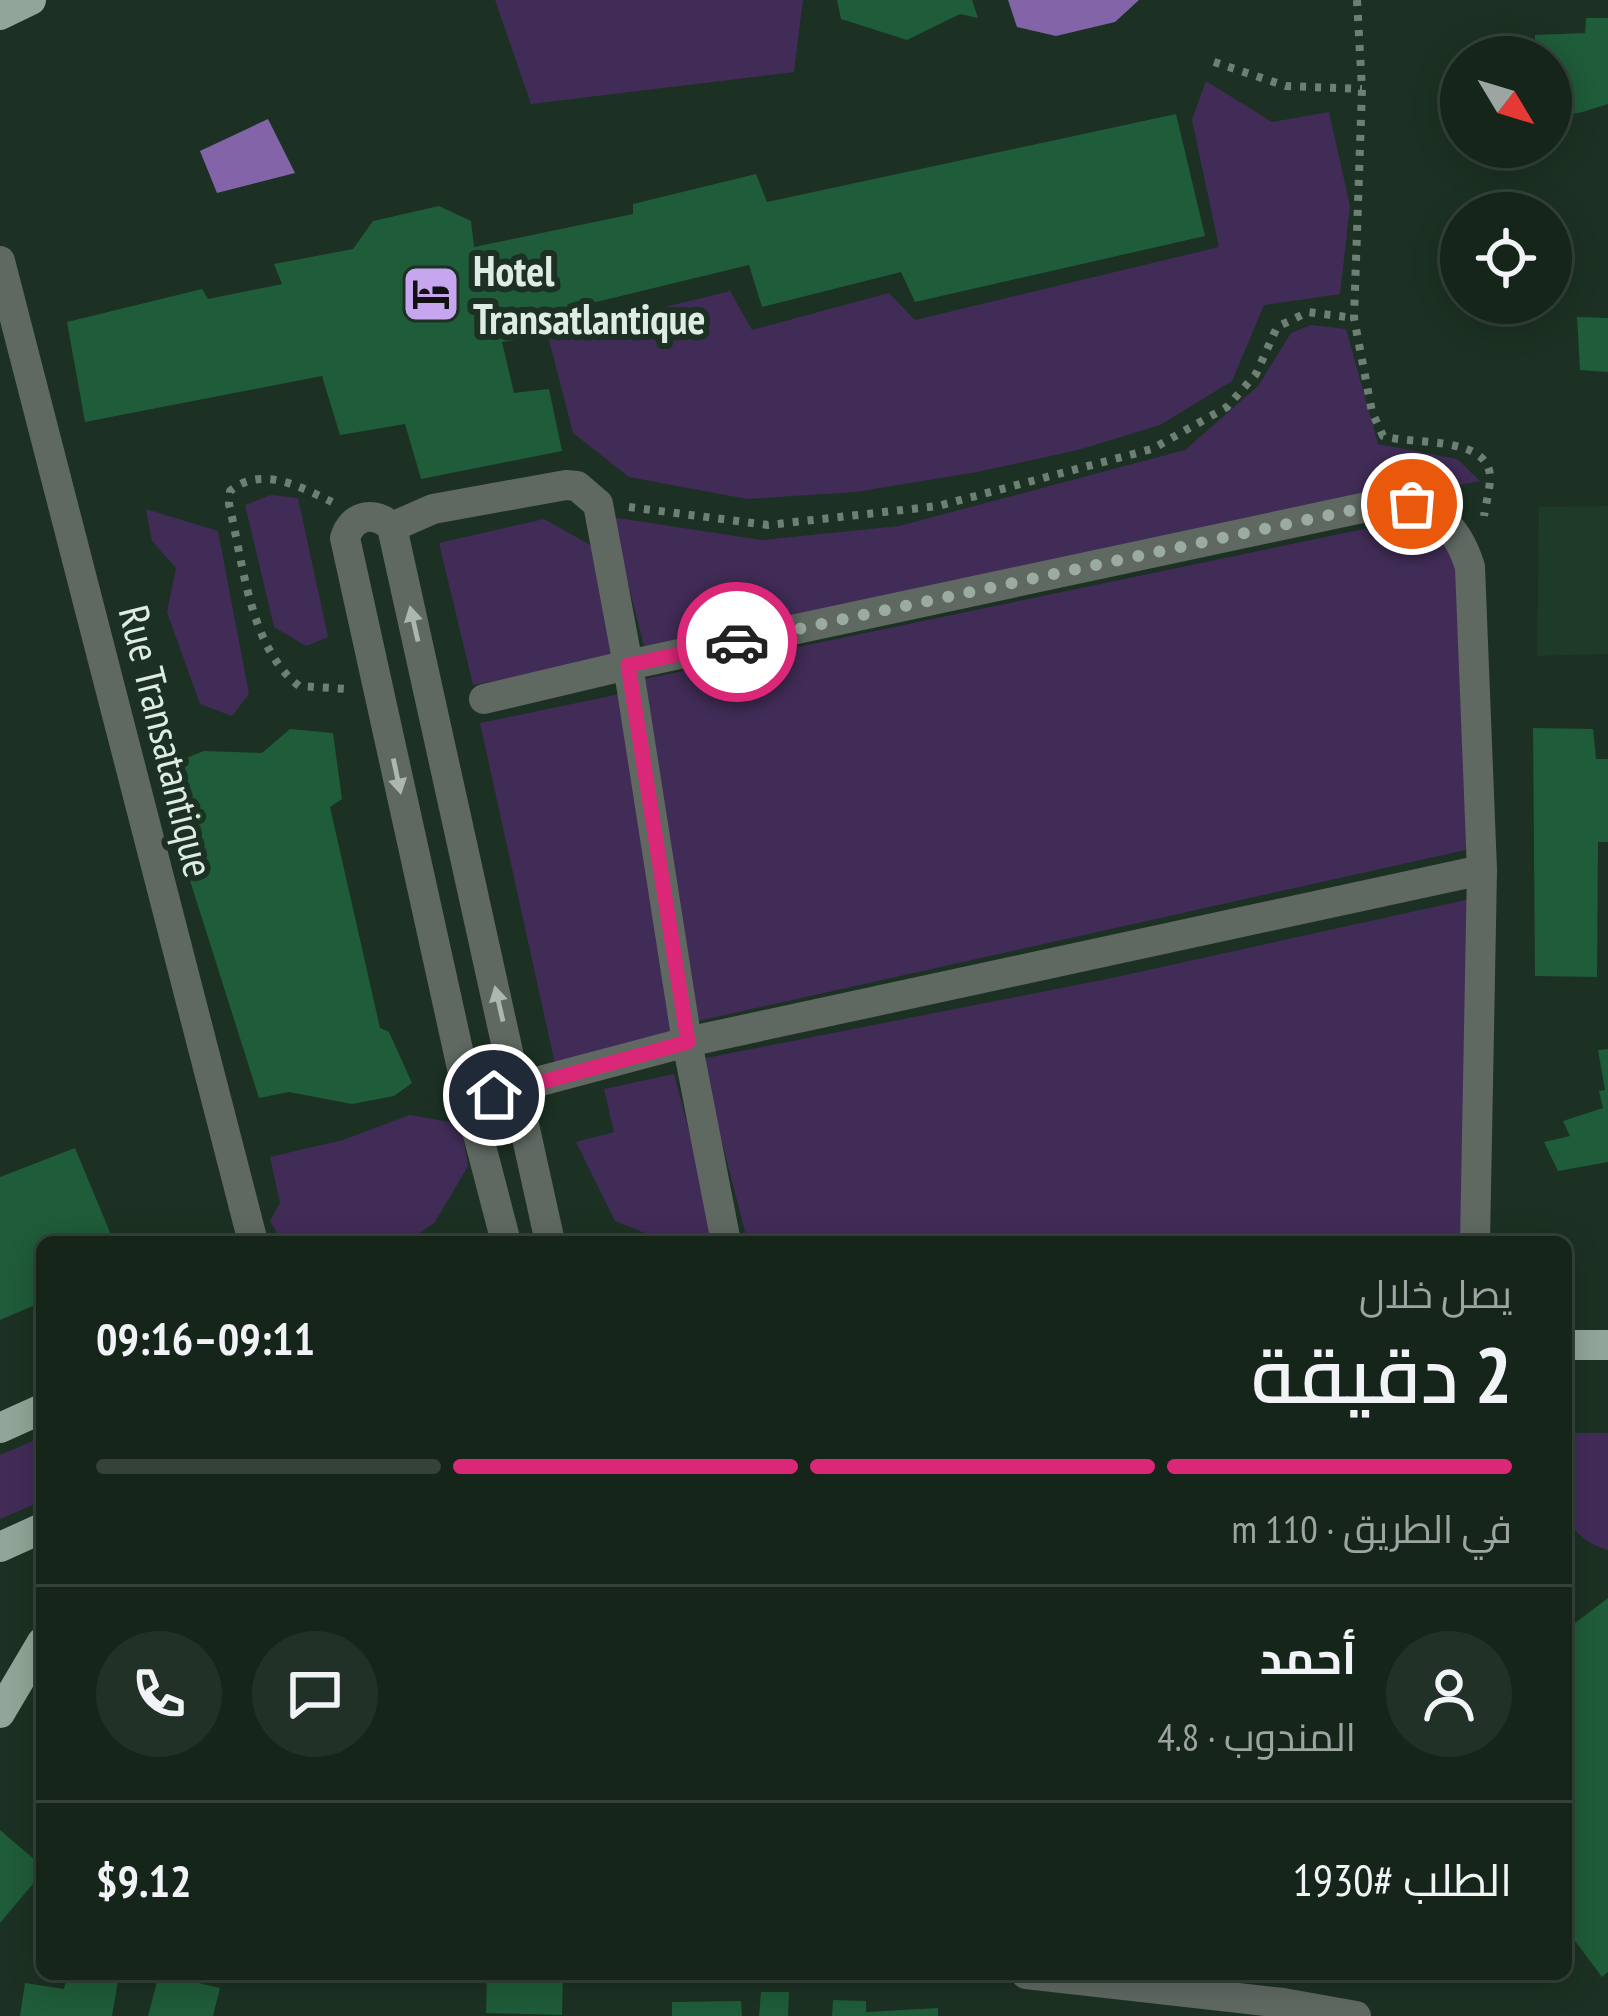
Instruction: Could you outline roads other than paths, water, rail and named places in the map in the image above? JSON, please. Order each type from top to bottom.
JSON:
[{"type":"main road","points":[[0,15],[32,0]]},
{"type":"main road","points":[[1572,1345],[1608,1345]]},
{"type":"main road","points":[[0,1428],[36,1412]]},
{"type":"main road","points":[[0,1547],[36,1531]]},
{"type":"main road","points":[[0,1713],[36,1652]]},
{"type":"street","name":"Rue Transatantique","points":[[0,261],[252,1236]]},
{"type":"street","points":[[504,1236],[469,1100],[345,538],[352,524],[566,485],[577,486],[598,504],[725,1236]]},
{"type":"street","points":[[484,699],[1390,502],[1432,511],[1462,543],[1470,567],[1482,870],[1475,1236]]},
{"type":"street","points":[[379,522],[426,681],[549,1236]]},
{"type":"street","points":[[378,688],[426,681]]},
{"type":"street","points":[[469,1100],[688,1042],[1482,870]]},
{"type":"street","points":[[1129,1980],[1283,1989],[1356,2016]]},
{"type":"place","name":"Hotel Transatlantique","points":[[431,294]]}]
